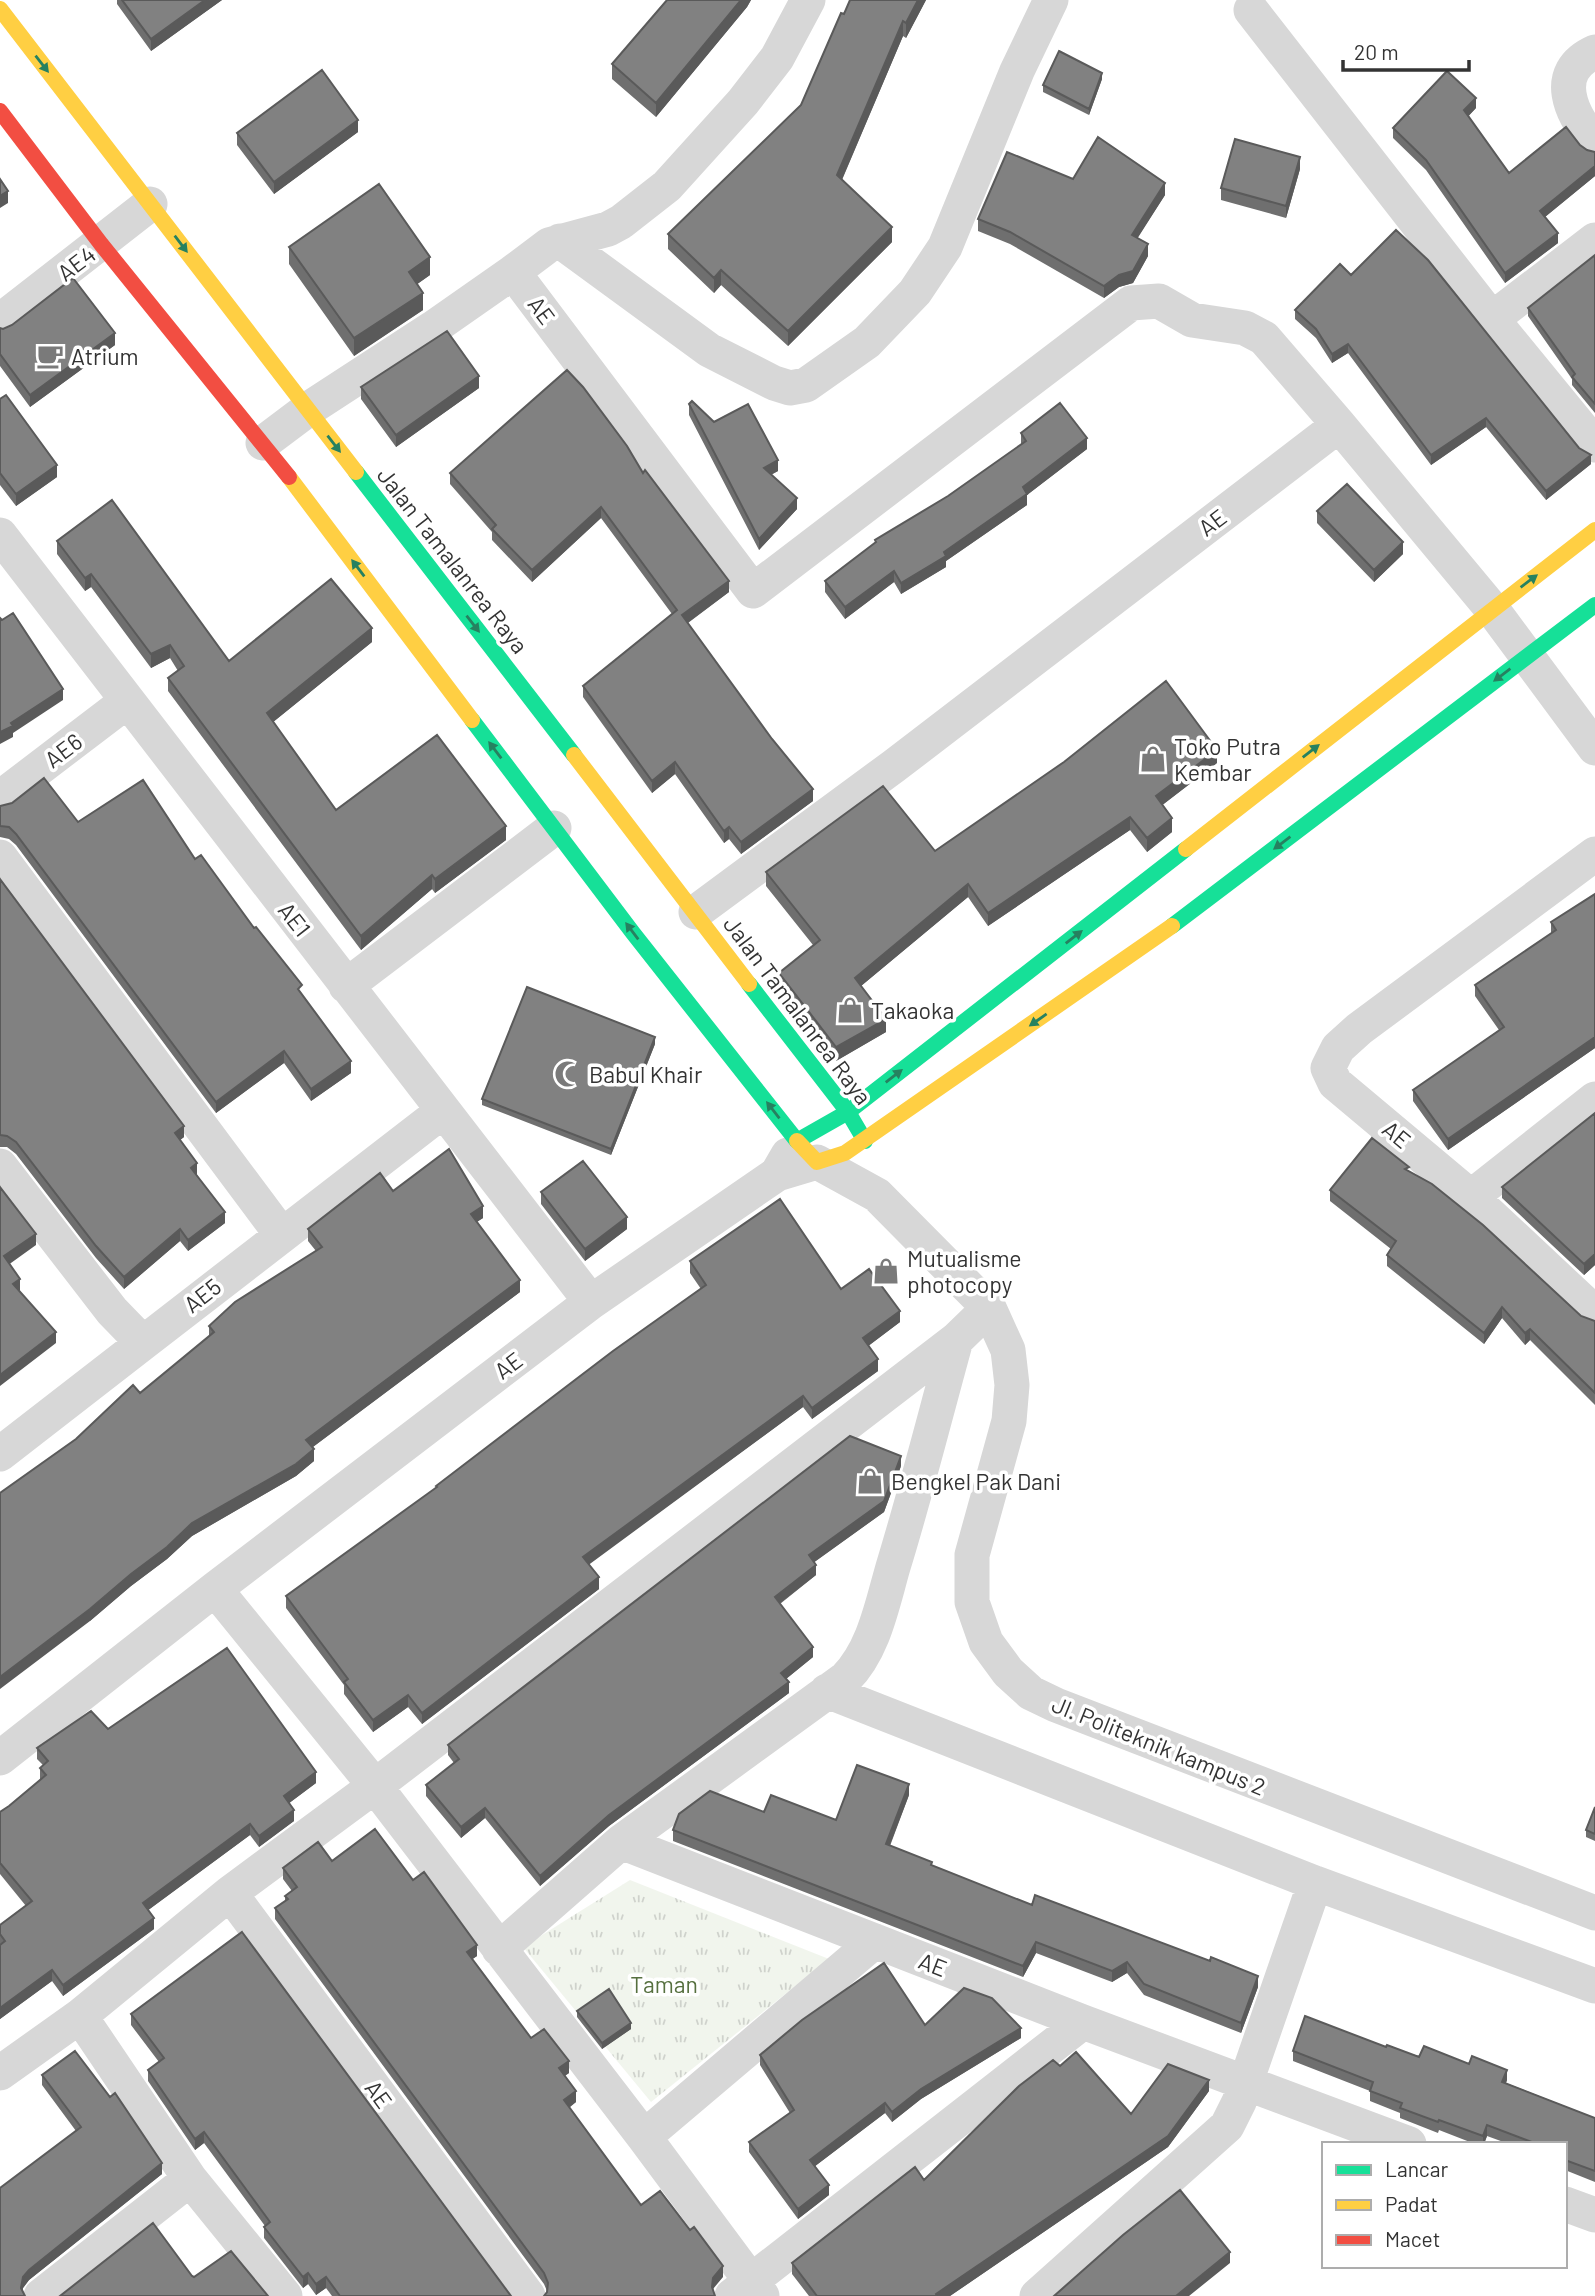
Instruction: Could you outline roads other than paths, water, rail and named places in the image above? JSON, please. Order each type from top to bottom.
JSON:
[{"type":"main road","name":"Jalan Tamalanrea Raya","points":[[0,9],[696,912],[857,1127]]},
{"type":"main road","points":[[0,111],[101,244],[263,443],[633,933],[807,1152]]},
{"type":"main road","points":[[807,1152],[845,1153],[857,1127],[1492,610],[1595,530]]},
{"type":"main road","points":[[807,1152],[857,1127],[1167,931],[1595,605]]},
{"type":"street","points":[[513,272],[539,251],[560,241],[608,229],[621,222],[667,186],[705,147],[777,58],[808,0]]},
{"type":"street","points":[[560,241],[709,350],[774,383],[790,388],[806,385],[867,342],[915,292],[945,247],[1017,71],[1051,0]]},
{"type":"street","points":[[1251,10],[1492,319],[1595,444]]},
{"type":"street","points":[[1595,52],[1577,63],[1567,80],[1571,103],[1580,125],[1595,142]]},
{"type":"street","name":"AE4","points":[[0,321],[150,204]]},
{"type":"street","points":[[1492,319],[1595,240]]},
{"type":"street","name":"AE","points":[[263,443],[307,410],[513,272],[753,591],[1131,303],[1160,300],[1192,320],[1245,328],[1264,338],[1339,425],[894,766],[696,912]]},
{"type":"street","points":[[1339,425],[1492,610],[1595,748]]},
{"type":"street","name":"AE1","points":[[0,535],[591,1302]]},
{"type":"street","name":"AE6","points":[[0,798],[127,702]]},
{"type":"street","points":[[346,985],[554,828]]},
{"type":"street","name":"AE","points":[[1595,854],[1359,1029],[1338,1048],[1328,1068],[1335,1083],[1471,1197],[1595,1313]]},
{"type":"street","points":[[0,857],[281,1234]]},
{"type":"street","points":[[1471,1197],[1595,1099]]},
{"type":"street","name":"AE5","points":[[0,1454],[443,1111]]},
{"type":"street","points":[[857,1127],[877,1195]]},
{"type":"street","points":[[0,2073],[80,2017],[230,1893],[374,1786],[956,1340],[989,1308],[877,1195],[807,1152]]},
{"type":"street","name":"AE","points":[[0,1758],[215,1589],[591,1302],[807,1152]]},
{"type":"street","points":[[6,1186],[143,1343]]},
{"type":"street","name":"Jl. Politeknik kampus 2","points":[[989,1308],[1008,1350],[1012,1385],[1010,1421],[972,1555],[972,1602],[986,1642],[1008,1672],[1031,1693],[1056,1705],[1595,1913]]},
{"type":"street","points":[[499,1949],[621,1842],[827,1692],[858,1666],[874,1629],[907,1522],[956,1340]]},
{"type":"street","points":[[215,1589],[374,1786],[644,2137],[748,2291],[1083,2022]]},
{"type":"street","points":[[827,1692],[1315,1883],[1595,1986]]},
{"type":"street","name":"AE","points":[[621,1842],[1083,2022],[1404,2142]]},
{"type":"street","points":[[1037,2296],[1227,2126],[1239,2102],[1315,1883]]},
{"type":"street","name":"AE","points":[[230,1893],[528,2296]]},
{"type":"street","points":[[644,2137],[875,1941]]},
{"type":"street","points":[[80,2017],[190,2179],[285,2296]]},
{"type":"street","points":[[41,2296],[190,2179]]},
{"type":"street","points":[[1567,2205],[1595,2215]]},
{"type":"place","name":"Atrium","points":[[50,356]]},
{"type":"place","name":"Toko Putra Kembar","points":[[1153,759]]},
{"type":"place","name":"Takaoka","points":[[850,1010]]},
{"type":"place","name":"Babul Khair","points":[[568,1074]]},
{"type":"place","name":"Mutualisme photocopy","points":[[886,1271]]},
{"type":"place","name":"Bengkel Pak Dani","points":[[870,1481]]},
{"type":"park label","name":"Taman","points":[[664,1984]]}]
